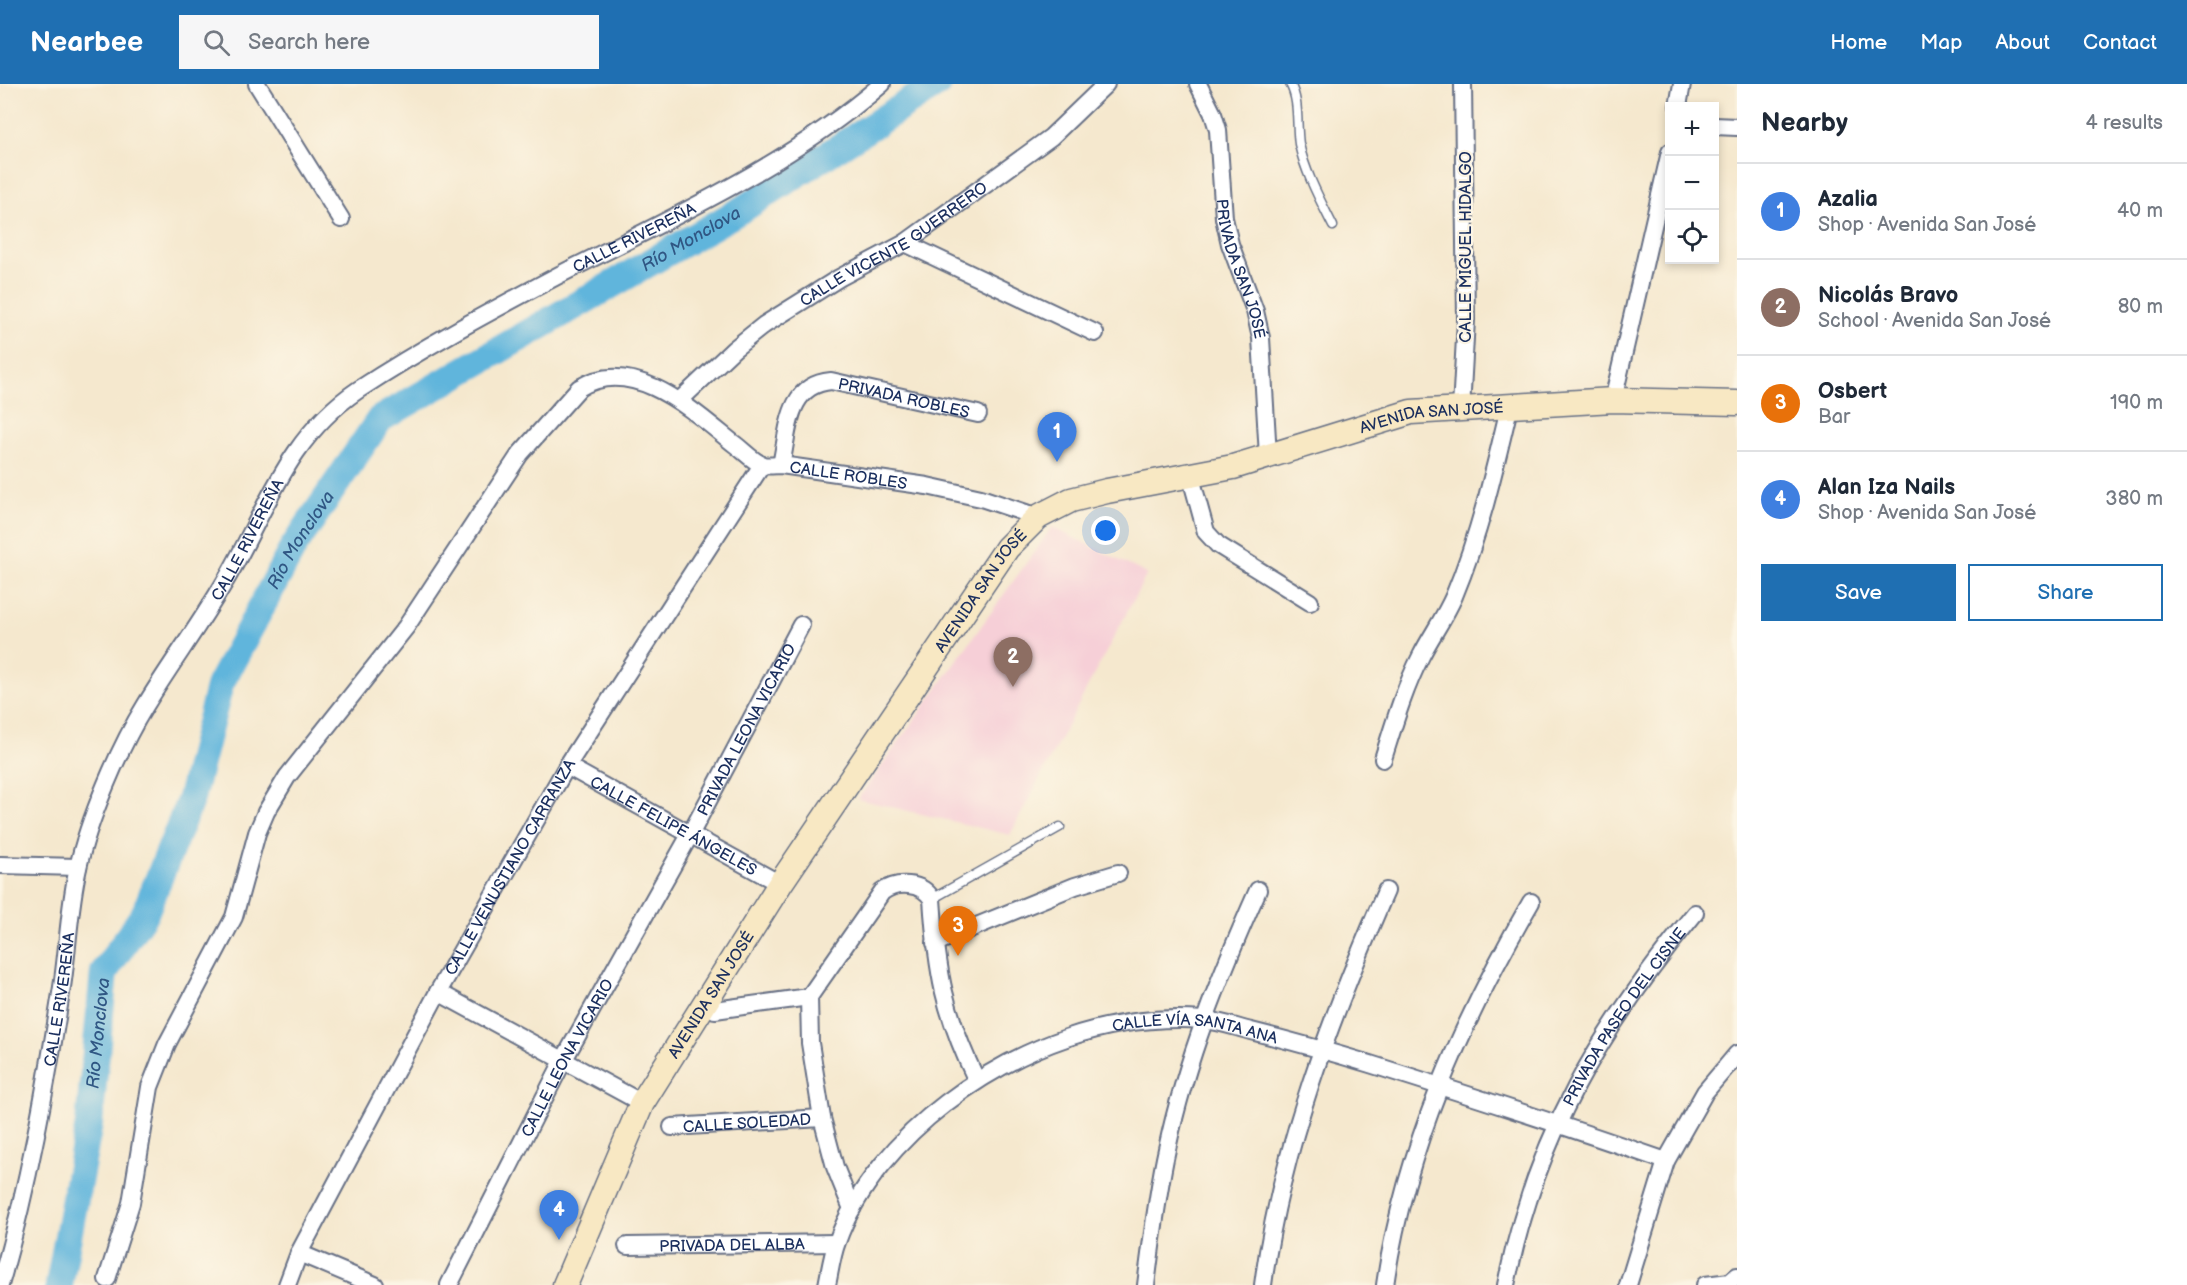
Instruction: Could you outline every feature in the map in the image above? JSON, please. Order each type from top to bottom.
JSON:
[{"type":"street","points":[[257,84],[341,219]]},
{"type":"street","name":"CALLE RIVEREÑA","points":[[0,1285],[31,1159],[47,1076],[78,867],[106,787],[143,708],[229,574],[289,460],[306,434],[328,412],[395,366],[524,294],[673,220],[741,182],[834,122],[882,84]]},
{"type":"street","name":"CALLE VICENTE GUERRERO","points":[[679,401],[734,348],[764,325],[838,278],[905,243],[1051,137],[1106,84]]},
{"type":"street","name":"PRIVADA SAN JOSÉ","points":[[1198,84],[1218,130],[1224,218],[1230,244],[1255,311],[1261,338],[1268,456]]},
{"type":"street","name":"CALLE MIGUEL HIDALGO","points":[[1461,409],[1466,320],[1463,84]]},
{"type":"street","points":[[1679,102],[1682,84]]},
{"type":"street","points":[[1719,126],[1737,126]]},
{"type":"street","points":[[1612,400],[1669,156]]},
{"type":"street","points":[[905,243],[1095,333]]},
{"type":"street","points":[[107,1279],[131,1203],[147,1101],[156,1071],[167,1044],[224,940],[241,894],[257,833],[287,777],[406,627],[520,454],[579,388],[591,381],[618,379],[652,386],[679,401],[762,465]]},
{"type":"street","name":"PRIVADA ROBLES","points":[[781,465],[795,401],[810,385],[821,382],[831,381],[978,414]]},
{"type":"street","name":"AVENIDA SAN JOSÉ","points":[[566,1285],[642,1103],[780,884],[1007,548],[1038,517],[1071,500],[1233,467],[1358,426],[1412,412],[1509,408],[1612,400],[1737,403]]},
{"type":"street","points":[[1383,759],[1401,700],[1420,657],[1453,598],[1471,549],[1486,503],[1509,408]]},
{"type":"street","name":"CALLE ROBLES","points":[[762,465],[781,465],[927,486],[981,498],[1038,517]]},
{"type":"street","name":"CALLE VENUSTIANO CARRANZA","points":[[287,1285],[299,1253],[438,992],[567,766],[762,465]]},
{"type":"street","points":[[1190,474],[1206,532],[1218,545],[1310,602]]},
{"type":"street","name":"PRIVADA LEONA VICARIO","points":[[691,833],[801,625]]},
{"type":"street","name":"CALLE FELIPE ÁNGELES","points":[[567,766],[780,884]]},
{"type":"street","name":"CALLE LEONA VICARIO","points":[[449,1285],[564,1061],[691,833]]},
{"type":"street","points":[[0,865],[78,867]]},
{"type":"street","points":[[935,942],[1075,886],[1118,873]]},
{"type":"street","points":[[852,1209],[835,1167],[822,1118],[810,1042],[809,997],[882,892],[895,885],[922,889],[932,899],[935,942],[945,1007],[958,1042],[976,1079]]},
{"type":"street","points":[[1146,1285],[1167,1148],[1218,981],[1258,890]]},
{"type":"street","points":[[1263,1285],[1288,1164],[1322,1049],[1345,985],[1386,891]]},
{"type":"street","points":[[1385,1285],[1404,1194],[1439,1086],[1493,968],[1531,902]]},
{"type":"street","name":"PRIVADA PASEO DEL CISNE","points":[[1506,1285],[1532,1188],[1556,1123],[1609,1027],[1646,974],[1695,913]]},
{"type":"street","points":[[438,992],[642,1103]]},
{"type":"street","points":[[715,1010],[809,997]]},
{"type":"street","name":"CALLE VÍA SANTA ANA","points":[[827,1285],[836,1243],[852,1209],[885,1163],[908,1137],[976,1079],[1016,1057],[1062,1038],[1110,1025],[1163,1020],[1205,1020],[1322,1049],[1556,1123],[1666,1161]]},
{"type":"street","points":[[1628,1285],[1666,1161],[1705,1092],[1737,1054]]},
{"type":"street","name":"CALLE SOLEDAD","points":[[672,1127],[822,1118]]},
{"type":"street","name":"PRIVADA DEL ALBA","points":[[627,1246],[836,1243]]},
{"type":"street","points":[[299,1253],[375,1285]]},
{"type":"street","points":[[1705,1285],[1735,1278]]},
{"type":"lane","points":[[1290,84],[1295,97],[1304,161],[1333,226]]},
{"type":"lane","points":[[932,899],[1060,827]]},
{"type":"shaded area","points":[[1052,527],[1147,574],[1010,835],[858,799]]},
{"type":"waterway","name":"Río Monclova","points":[[59,1285],[89,1124],[104,972],[145,913],[191,798],[220,684],[294,546],[380,419],[744,208],[937,84]]},
{"type":"place","name":"Azalia","points":[[1057,462]]},
{"type":"place","name":"Nicolás Bravo","points":[[1013,687]]},
{"type":"place","name":"Osbert","points":[[958,956]]},
{"type":"place","name":"Alan Iza Nails","points":[[559,1240]]}]
